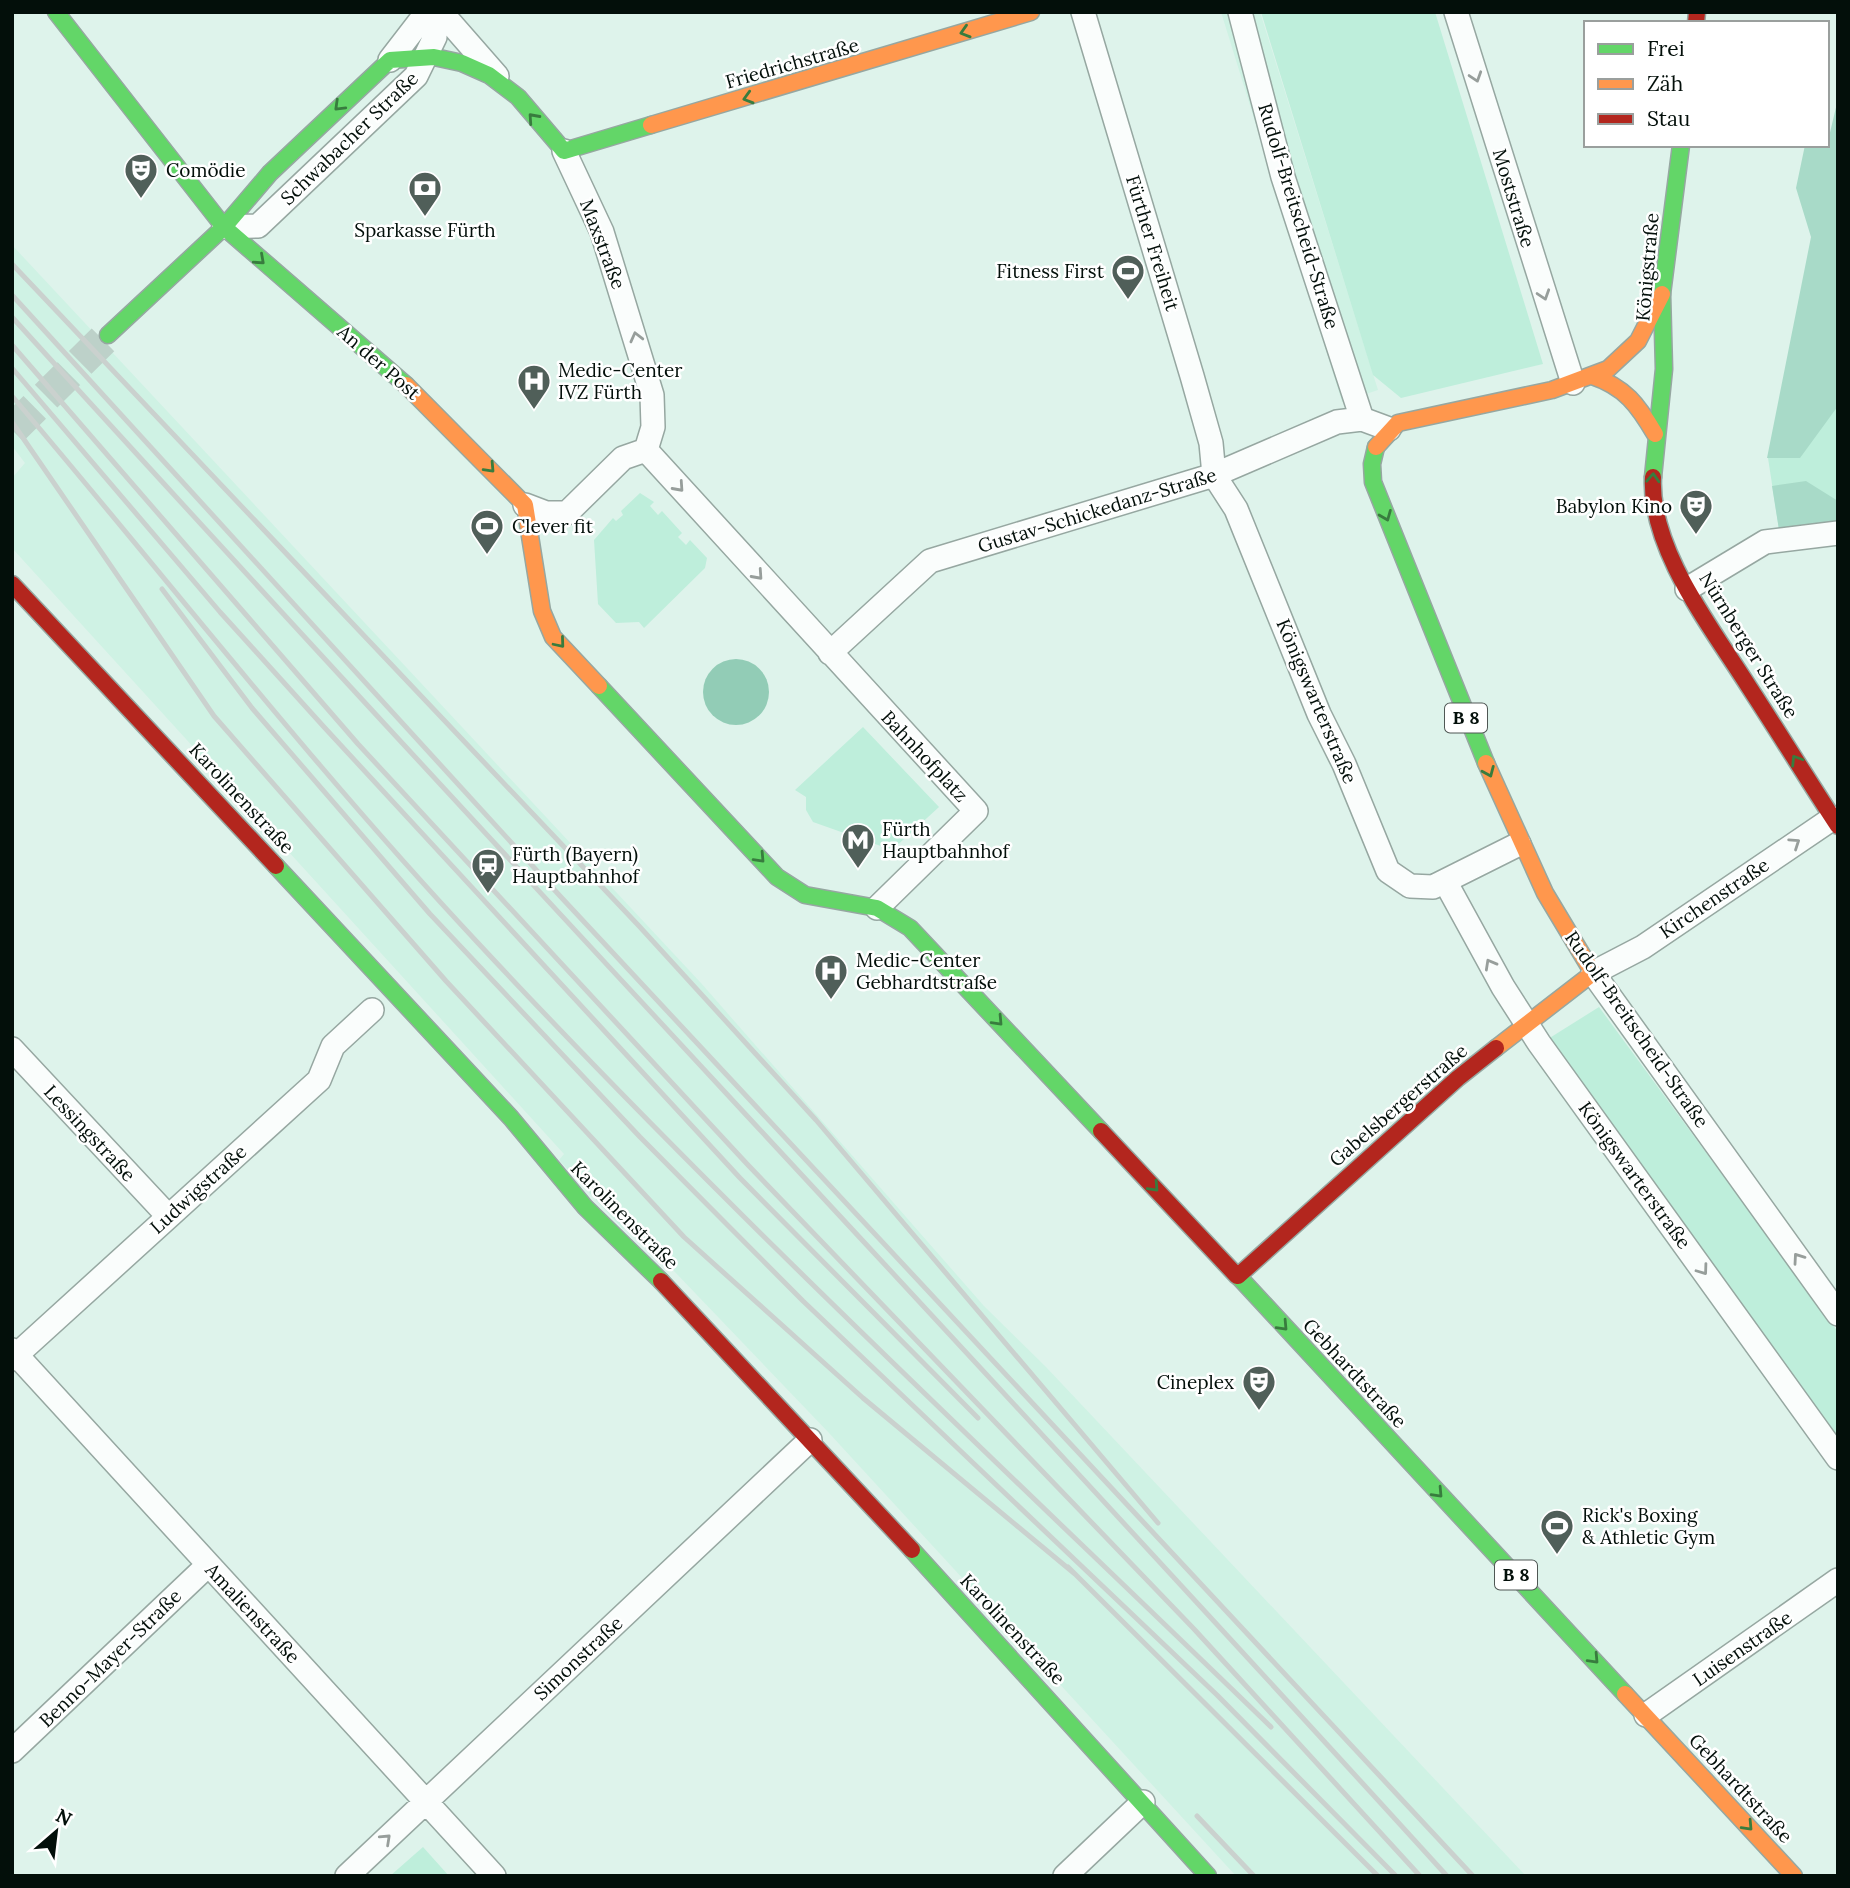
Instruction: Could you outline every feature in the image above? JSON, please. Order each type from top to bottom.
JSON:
[{"type":"main road","name":"An der Post","points":[[56,12],[148,133],[225,227],[421,398],[525,505]]},
{"type":"main road","name":"Friedrichstraße","points":[[564,151],[1031,12]]},
{"type":"main road","name":"Maxstraße","points":[[390,60],[412,54],[429,54],[460,63],[503,84],[564,151]]},
{"type":"main road","name":"Schwabacher Straße","points":[[108,335],[225,227],[243,201],[390,60]]},
{"type":"main road","name":"Königstraße","points":[[1655,434],[1664,369],[1662,294],[1681,147]]},
{"type":"main road","points":[[1389,429],[1409,420],[1583,379],[1608,370],[1636,344],[1662,294]]},
{"type":"main road","points":[[1583,379],[1615,382],[1634,398],[1655,434]]},
{"type":"main road","name":"Rudolf-Breitscheid-Straße","points":[[1389,429],[1373,451],[1369,465],[1373,482],[1519,844],[1575,947],[1593,973]]},
{"type":"main road","name":"Nürnberger Straße","points":[[1655,434],[1652,494],[1664,538],[1687,589],[1835,822]]},
{"type":"main road","points":[[525,505],[542,611],[554,637],[777,877],[805,895],[877,908]]},
{"type":"main road","name":"Karolinenstraße","points":[[12,584],[511,1118],[538,1156],[612,1237],[668,1287],[810,1440],[1208,1876]]},
{"type":"main road","name":"Gebhardtstraße","points":[[877,908],[910,928],[1794,1876]]},
{"type":"main road","name":"Gabelsbergerstraße","points":[[1237,1276],[1458,1078],[1593,973]]},
{"type":"street","name":"Schwabacher Straße","points":[[390,60],[427,12]]},
{"type":"street","name":"Schwabacher Straße","points":[[225,227],[258,226],[416,76],[435,37],[433,12]]},
{"type":"street","name":"Maxstraße","points":[[440,12],[503,84]]},
{"type":"street","name":"Fürther Freiheit","points":[[1083,12],[1211,443],[1214,475]]},
{"type":"street","name":"Rudolf-Breitscheid-Straße","points":[[1240,12],[1283,177],[1362,419]]},
{"type":"street","name":"Moststraße","points":[[1456,12],[1583,379]]},
{"type":"street","name":"Maxstraße","points":[[564,151],[602,232],[633,324],[652,395],[653,428],[646,450]]},
{"type":"street","name":"Gustav-Schickedanz-Straße","points":[[830,653],[930,561],[1214,475],[1338,422],[1362,419]]},
{"type":"street","points":[[1362,419],[1389,429]]},
{"type":"street","points":[[525,505],[545,513],[567,513],[622,458],[646,450]]},
{"type":"street","name":"Bahnhofplatz","points":[[646,450],[976,811],[877,908]]},
{"type":"street","name":"Königswarterstraße","points":[[1214,475],[1236,509],[1319,714],[1344,764],[1388,872],[1410,887],[1433,887],[1446,883],[1519,844]]},
{"type":"street","points":[[1687,589],[1765,542],[1838,533]]},
{"type":"street","name":"Kirchenstraße","points":[[1593,973],[1643,947],[1835,822]]},
{"type":"street","name":"Königswarterstraße","points":[[1446,883],[1526,1023],[1838,1458]]},
{"type":"street","name":"Rudolf-Breitscheid-Straße","points":[[1593,973],[1838,1314]]},
{"type":"street","name":"Ludwigstraße","points":[[14,1354],[319,1080],[333,1046],[372,1010]]},
{"type":"street","name":"Lessingstraße","points":[[12,1049],[167,1216]]},
{"type":"street","name":"Amalienstraße","points":[[14,1354],[494,1876]]},
{"type":"street","name":"Simonstraße","points":[[346,1876],[810,1440]]},
{"type":"street","name":"Benno-Mayer-Straße","points":[[12,1751],[208,1564]]},
{"type":"street","name":"Luisenstraße","points":[[1646,1715],[1838,1580]]},
{"type":"street","points":[[1065,1876],[1143,1802]]},
{"type":"shaded area","points":[[1221,12],[1260,12],[1378,390],[1342,402]]},
{"type":"shaded area","points":[[1261,12],[1435,12],[1543,364],[1401,398],[1373,375]]},
{"type":"shaded area","points":[[1838,99],[1838,406],[1800,458],[1767,458],[1811,237],[1796,188],[1805,147],[1829,147]]},
{"type":"shaded area","points":[[1838,190],[1838,522],[1780,536],[1768,458]]},
{"type":"shaded area","points":[[12,245],[701,983],[984,1306],[1046,1367],[1526,1876],[1236,1876],[829,1433],[629,1224],[623,1229],[559,1160],[564,1154],[12,548],[12,478],[25,463],[12,446]]},
{"type":"shaded area","points":[[1806,481],[1838,501],[1838,522],[1780,536],[1772,486]]},
{"type":"shaded area","points":[[640,493],[654,502],[650,506],[658,515],[662,511],[682,533],[678,537],[686,545],[690,540],[707,558],[705,568],[644,628],[639,622],[616,623],[598,604],[594,540],[613,518],[616,521],[623,515],[621,511]]},
{"type":"shaded area","points":[[736,659],[749,662],[759,669],[766,679],[769,692],[766,705],[759,715],[749,722],[736,725],[723,722],[713,715],[706,705],[703,692],[706,679],[713,669],[723,662]]},
{"type":"shaded area","points":[[863,727],[939,807],[892,850],[813,822],[806,810],[806,797],[795,790]]},
{"type":"shaded area","points":[[1599,1007],[1838,1332],[1838,1441],[1548,1039]]},
{"type":"shaded area","points":[[423,1847],[449,1876],[390,1876]]},
{"type":"tunnel","points":[[12,430],[108,335]]},
{"type":"railway","points":[[12,264],[639,926],[816,1120],[1158,1523]]},
{"type":"railway","points":[[12,295],[560,896],[1473,1876]]},
{"type":"railway","points":[[12,317],[369,708],[1089,1485],[1447,1876]]},
{"type":"railway","points":[[12,345],[358,744],[748,1165],[1194,1629],[1420,1876]]},
{"type":"railway","points":[[12,368],[220,612],[324,727],[740,1178],[978,1418]]},
{"type":"railway","points":[[12,396],[299,741],[478,943],[671,1144],[770,1242],[1271,1727]]},
{"type":"railway","points":[[12,422],[214,716],[446,981],[684,1237],[863,1398],[1075,1574]]},
{"type":"railway","points":[[162,589],[252,708],[430,914],[640,1137],[803,1301],[1217,1695],[1396,1876]]},
{"type":"railway","points":[[1068,1567],[1378,1876]]},
{"type":"railway","points":[[1197,1816],[1254,1876]]},
{"type":"traffic: fast","points":[[56,12],[224,227],[406,385]]},
{"type":"traffic: fast","points":[[108,335],[224,227],[270,173],[390,60],[434,57],[462,63],[489,75],[518,97],[564,151],[651,125]]},
{"type":"traffic: fast","points":[[1653,477],[1664,369],[1662,294],[1681,147]]},
{"type":"traffic: fast","points":[[1376,447],[1372,464],[1373,482],[1486,763]]},
{"type":"traffic: fast","points":[[599,686],[777,877],[805,895],[877,908],[910,928],[1101,1131]]},
{"type":"traffic: fast","points":[[276,866],[511,1118],[585,1207],[661,1281]]},
{"type":"traffic: fast","points":[[1238,1276],[1625,1694]]},
{"type":"traffic: fast","points":[[912,1550],[1208,1876]]},
{"type":"traffic: slow","points":[[651,125],[1031,12]]},
{"type":"traffic: slow","points":[[1376,447],[1398,423],[1552,390],[1608,369],[1638,341],[1662,294]]},
{"type":"traffic: slow","points":[[1592,376],[1630,398],[1655,434]]},
{"type":"traffic: slow","points":[[406,385],[525,505],[542,611],[553,637],[599,686]]},
{"type":"traffic: slow","points":[[1486,763],[1545,893],[1593,973],[1496,1048]]},
{"type":"traffic: slow","points":[[1625,1694],[1794,1876]]},
{"type":"traffic: jam","points":[[1696,21],[1697,12]]},
{"type":"traffic: jam","points":[[1653,477],[1654,504],[1661,532],[1686,587],[1838,826]]},
{"type":"traffic: jam","points":[[12,584],[276,866]]},
{"type":"traffic: jam","points":[[1238,1276],[1458,1078],[1496,1048]]},
{"type":"traffic: jam","points":[[1101,1131],[1237,1276]]},
{"type":"traffic: jam","points":[[661,1281],[912,1550]]},
{"type":"place","name":"Comödie","points":[[141,200]]},
{"type":"place","name":"Sparkasse Fürth","points":[[425,218]]},
{"type":"place","name":"Fitness First","points":[[1128,301]]},
{"type":"place","name":"Medic-Center IVZ Fürth","points":[[534,411]]},
{"type":"place","name":"Babylon Kino","points":[[1696,536]]},
{"type":"place","name":"Clever fit","points":[[487,556]]},
{"type":"place","name":"Fürth Hauptbahnhof","points":[[858,870]]},
{"type":"place","name":"Fürth (Bayern) Hauptbahnhof","points":[[488,895]]},
{"type":"place","name":"Medic-Center Gebhardtstraße","points":[[831,1001]]},
{"type":"place","name":"Cineplex","points":[[1259,1412]]},
{"type":"place","name":"Rick's Boxing & Athletic Gym","points":[[1557,1556]]}]
